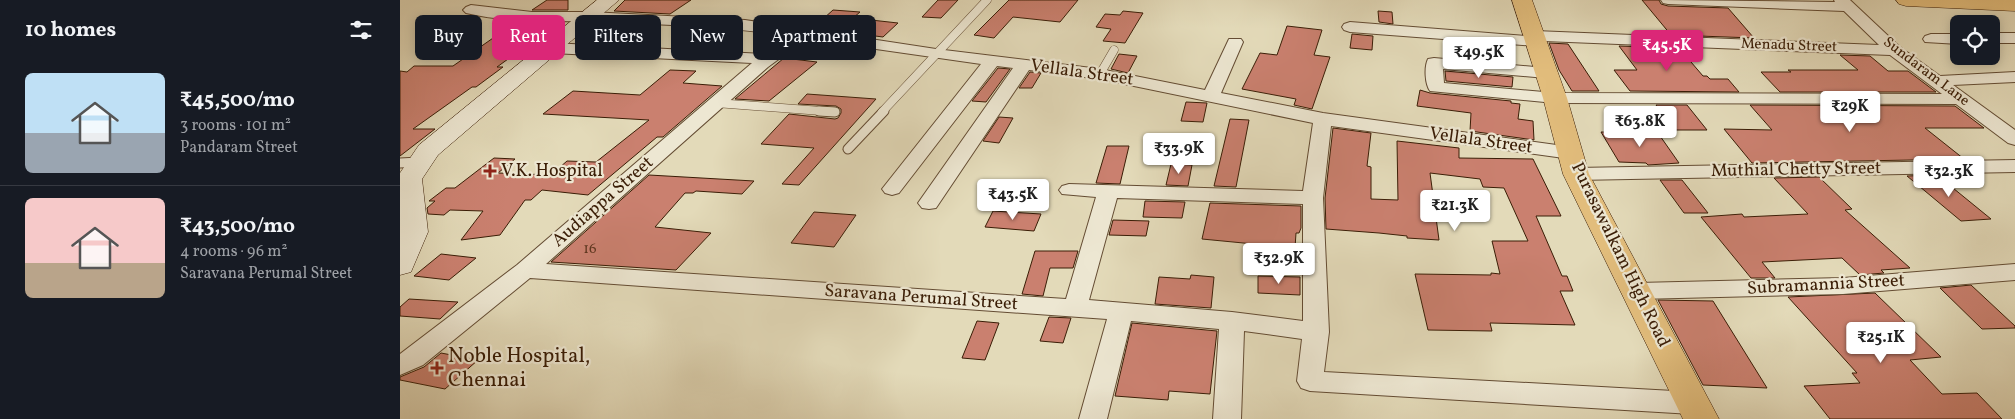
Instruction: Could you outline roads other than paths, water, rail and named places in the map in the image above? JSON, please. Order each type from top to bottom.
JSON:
[{"type":"main road","points":[[592,15],[610,0]]},
{"type":"main road","name":"Purasawalkam High Road","points":[[1522,0],[1555,98],[1574,164],[1696,411]]},
{"type":"main road","points":[[1906,0],[2015,5]]},
{"type":"main road","points":[[565,37],[575,29]]},
{"type":"main road","points":[[400,265],[414,232],[409,179],[410,162],[428,150],[537,60]]},
{"type":"street","name":"Vellala Street","points":[[486,0],[471,10],[515,15]]},
{"type":"street","points":[[535,15],[554,0]]},
{"type":"street","points":[[1668,0],[1844,3]]},
{"type":"street","name":"Sundaram Lane","points":[[1844,3],[1894,50],[2015,139]]},
{"type":"street","name":"Vellala Street","points":[[661,21],[753,26]]},
{"type":"street","name":"Menadu Street","points":[[1350,26],[1536,39],[1894,50]]},
{"type":"street","points":[[2000,38],[2015,38]]},
{"type":"street","points":[[1931,39],[1950,39]]},
{"type":"street","points":[[1211,95],[1235,42]]},
{"type":"street","name":"Vellala Street","points":[[876,45],[1100,74],[1322,119],[1574,164]]},
{"type":"street","points":[[565,49],[753,58]]},
{"type":"street","name":"Audiappa Street","points":[[400,365],[414,358],[525,270],[767,60]]},
{"type":"street","points":[[892,189],[993,60]]},
{"type":"street","points":[[1546,73],[1434,64],[1436,87],[1555,98],[1961,99]]},
{"type":"street","points":[[929,203],[1024,65]]},
{"type":"street","points":[[1935,81],[2015,77]]},
{"type":"street","points":[[1322,119],[1313,198],[1316,332],[1310,381],[1696,411]]},
{"type":"street","points":[[1994,123],[2015,122]]},
{"type":"street","name":"Muthial Chetty Street","points":[[1574,164],[2015,166]]},
{"type":"street","points":[[1069,190],[1313,198]]},
{"type":"street","points":[[1074,308],[1108,191]]},
{"type":"street","name":"Saravana Perumal Street","points":[[525,270],[1121,311],[1232,320],[1316,332]]},
{"type":"street","name":"Subramannia Street","points":[[1638,292],[1843,286],[2015,272]]},
{"type":"street","points":[[1093,419],[1121,311]]},
{"type":"street","points":[[1228,419],[1232,320]]},
{"type":"lane","points":[[848,149],[987,0]]},
{"type":"lane","points":[[1100,74],[1114,50]]},
{"type":"lane","points":[[716,103],[835,112]]},
{"type":"place","name":"V.K. Hospital","points":[[490,171]]},
{"type":"place","name":"Noble Hospital, Chennai","points":[[437,368]]}]
